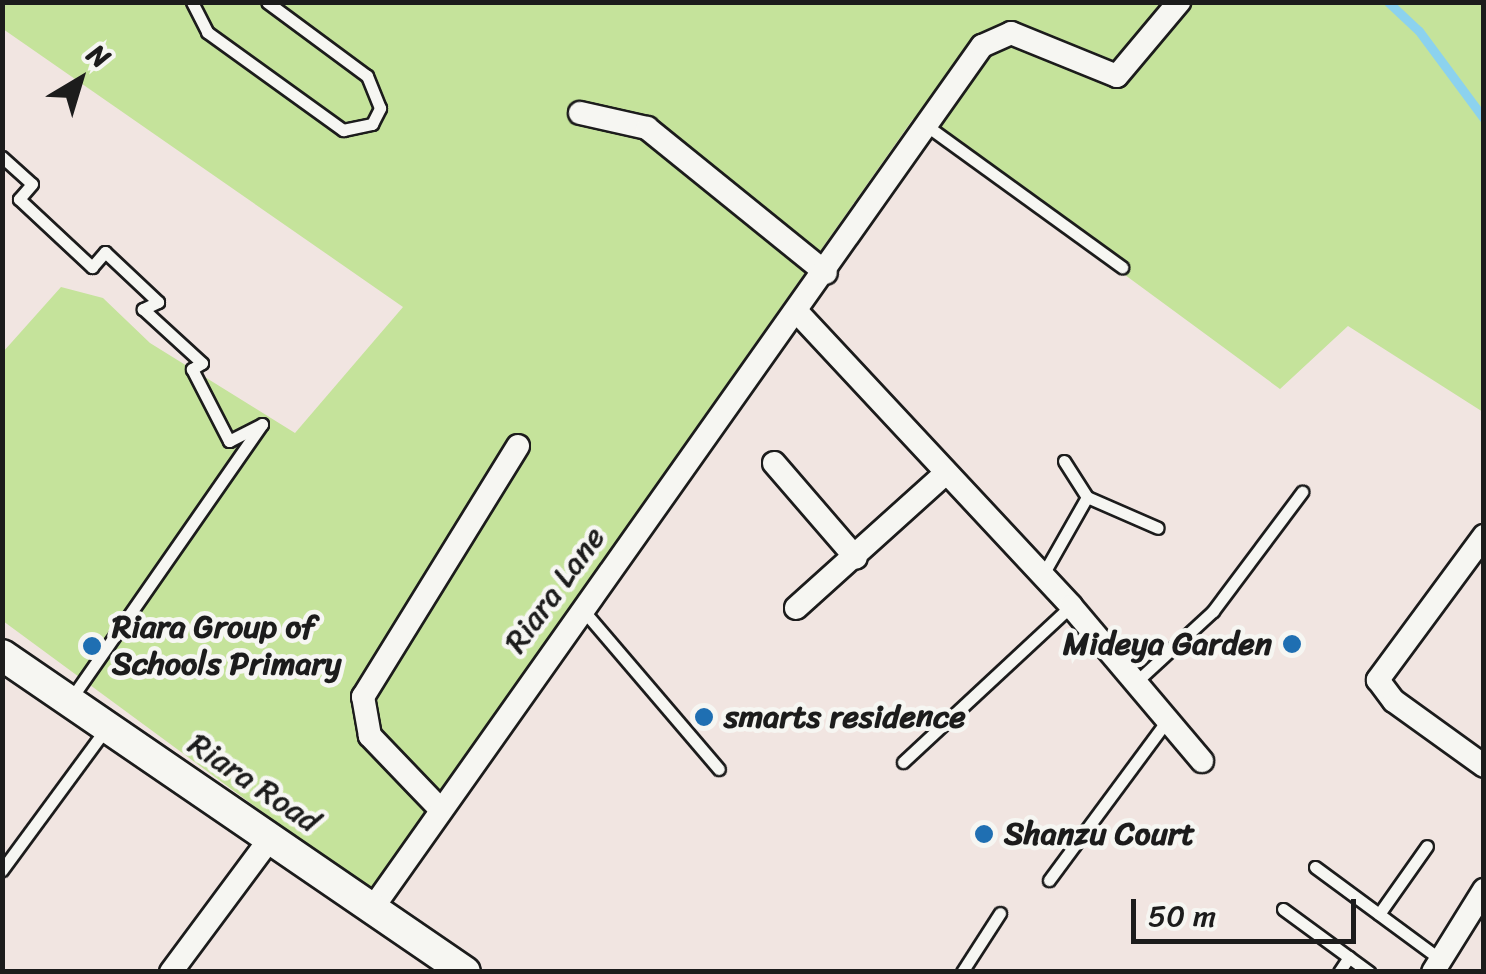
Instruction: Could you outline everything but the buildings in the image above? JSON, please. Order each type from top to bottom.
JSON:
[{"type":"street","name":"Riara Lane","points":[[372,909],[580,606],[798,314],[995,36],[1011,32],[1118,76],[1179,2]]},
{"type":"street","points":[[580,113],[647,128],[826,273]]},
{"type":"street","points":[[798,314],[1041,578],[1072,606],[1202,760]]},
{"type":"street","points":[[441,810],[370,736],[362,697],[518,446]]},
{"type":"street","points":[[774,463],[856,558]]},
{"type":"street","points":[[796,608],[946,474]]},
{"type":"street","points":[[1484,536],[1378,680],[1394,701],[1484,766]]},
{"type":"street","name":"Riara Road","points":[[2,655],[272,836],[465,972]]},
{"type":"street","points":[[170,972],[272,836]]},
{"type":"street","points":[[1437,966],[1484,890]]},
{"type":"lane","points":[[192,2],[207,32],[343,130],[372,124],[380,108],[368,76],[267,2]]},
{"type":"lane","points":[[928,126],[1122,266]]},
{"type":"lane","points":[[2,157],[32,184],[19,199],[62,240],[92,266],[105,252],[158,302],[144,309],[202,363],[192,368],[229,441],[262,424],[76,692]]},
{"type":"lane","points":[[1064,461],[1087,497],[1158,528]]},
{"type":"lane","points":[[1136,681],[1213,611],[1302,492]]},
{"type":"lane","points":[[1041,578],[1087,497]]},
{"type":"lane","points":[[580,606],[719,769]]},
{"type":"lane","points":[[903,762],[1072,606]]},
{"type":"lane","points":[[1048,880],[1168,719]]},
{"type":"lane","points":[[2,870],[107,727]]},
{"type":"lane","points":[[1378,914],[1427,846]]},
{"type":"lane","points":[[1315,867],[1378,914],[1437,966]]},
{"type":"lane","points":[[1283,909],[1369,972]]},
{"type":"lane","points":[[962,972],[1000,913]]},
{"type":"lane","points":[[1339,972],[1349,957]]},
{"type":"green space","points":[[3,3],[1483,3],[1483,412],[1348,326],[1280,389],[913,119],[370,891],[3,621],[3,352],[61,287],[103,298],[150,343],[295,433],[403,307],[3,29]]},
{"type":"waterway","points":[[1388,2],[1419,31],[1484,119]]},
{"type":"place","name":"Mideya Garden","points":[[1292,644]]},
{"type":"place","name":"Riara Group of Schools Primary","points":[[92,646]]},
{"type":"place","name":"smarts residence","points":[[704,717]]},
{"type":"place","name":"Shanzu Court","points":[[984,834]]}]
